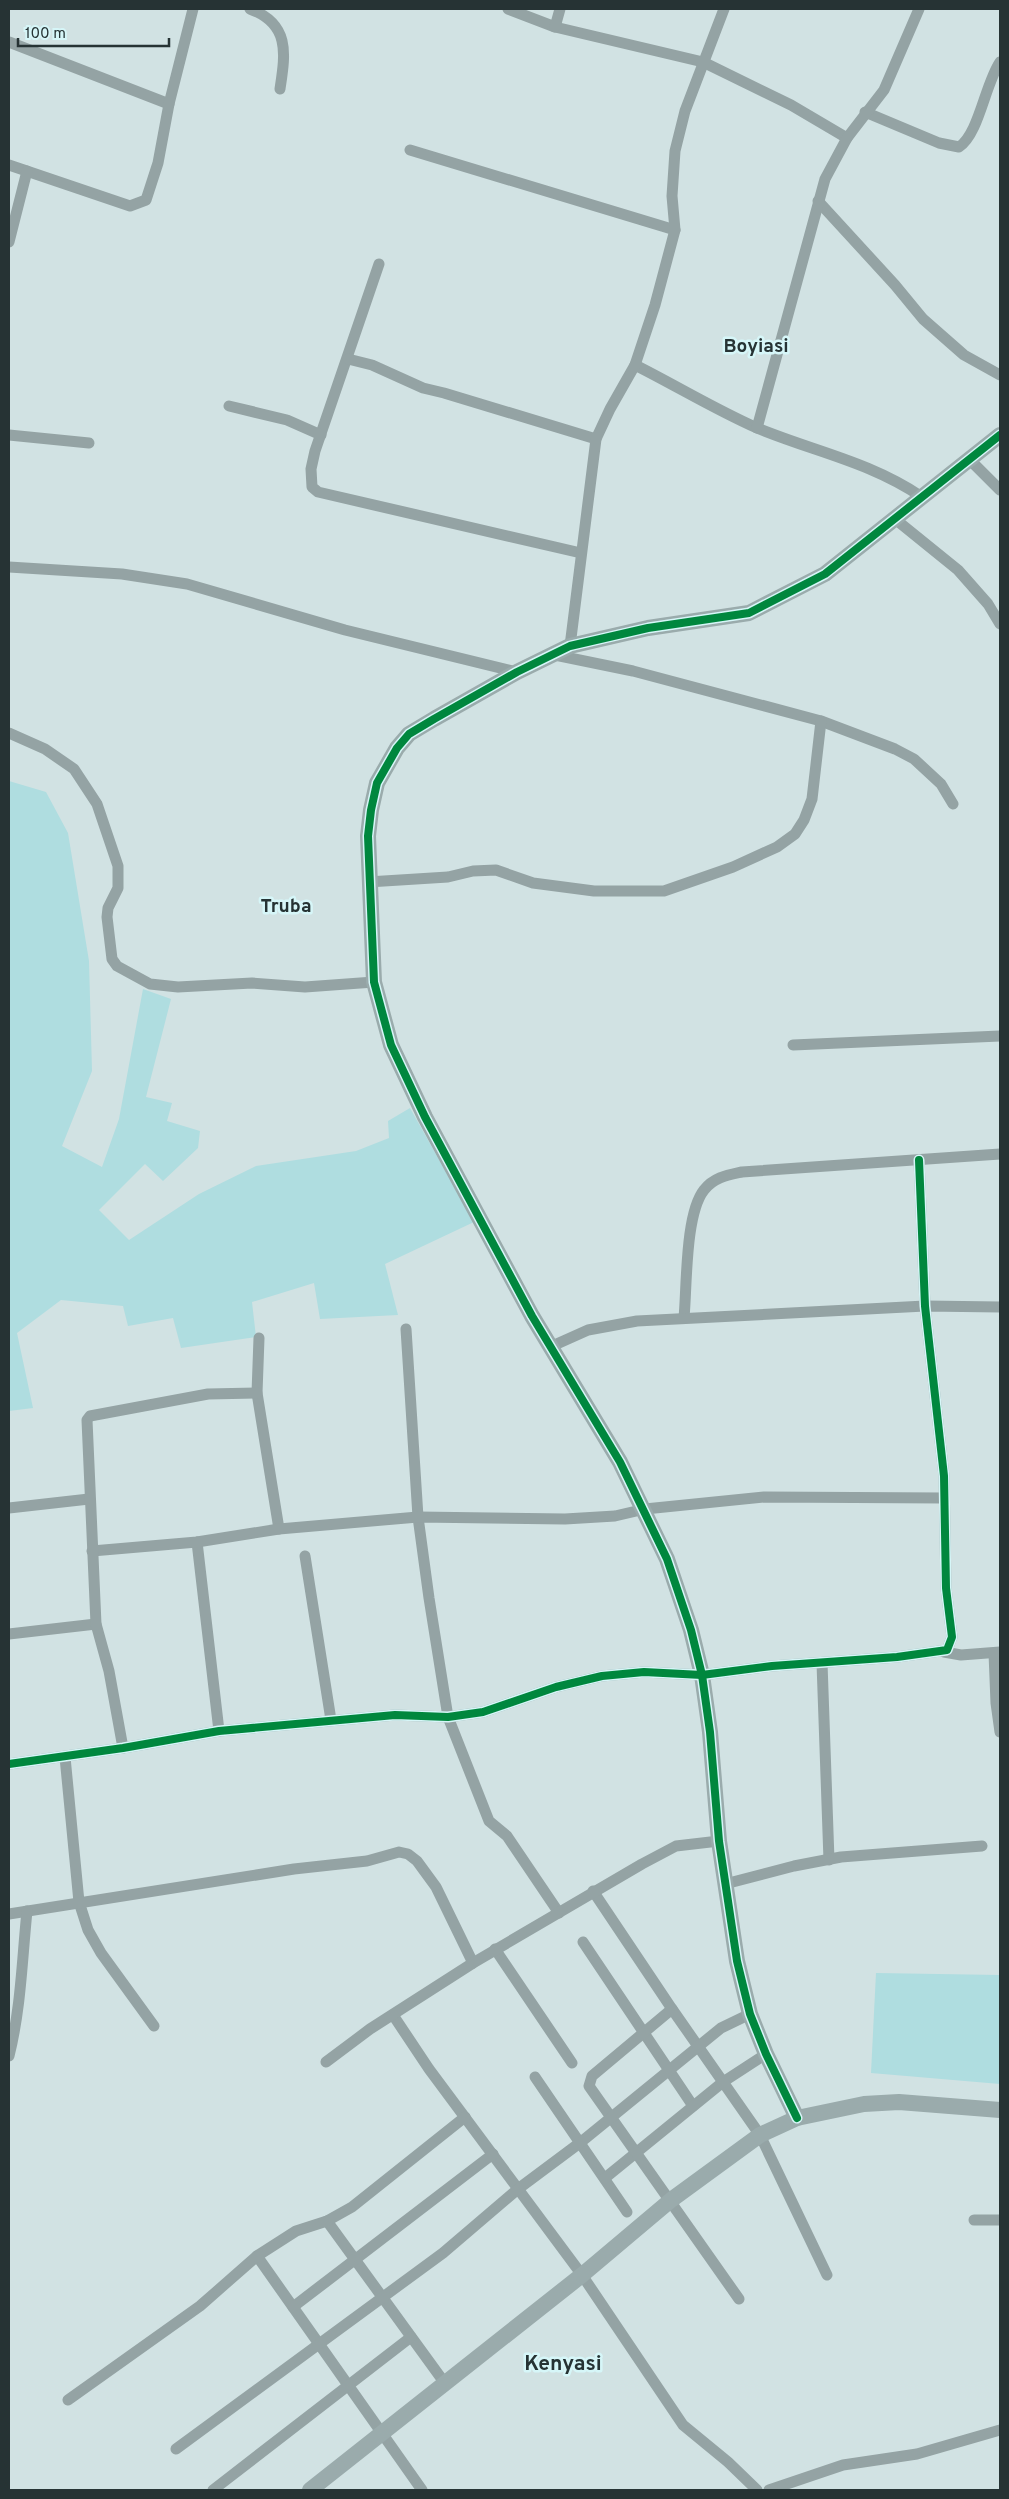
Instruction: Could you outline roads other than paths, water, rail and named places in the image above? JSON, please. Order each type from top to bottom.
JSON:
[{"type":"street","points":[[9,165],[130,206],[139,205],[146,200],[158,163],[169,104],[193,9]]},
{"type":"street","points":[[250,9],[270,22],[282,38],[285,52],[280,89]]},
{"type":"street","points":[[508,9],[555,27],[702,62],[791,104],[847,138]]},
{"type":"street","points":[[555,27],[560,9]]},
{"type":"street","points":[[570,646],[596,439],[610,408],[635,365],[656,305],[675,230],[672,196],[675,151],[685,111],[702,62],[724,9]]},
{"type":"street","points":[[757,428],[825,179],[847,138],[865,112],[884,90],[919,9]]},
{"type":"street","points":[[9,42],[169,104]]},
{"type":"street","points":[[865,112],[939,143],[959,147],[972,135],[985,94],[1000,62]]},
{"type":"street","points":[[410,150],[675,230]]},
{"type":"street","points":[[9,242],[27,171]]},
{"type":"street","points":[[818,201],[923,319],[964,355],[1000,375]]},
{"type":"street","points":[[379,264],[321,434],[311,469],[312,487],[318,492],[581,553]]},
{"type":"street","points":[[348,359],[372,365],[423,388],[596,439]]},
{"type":"street","points":[[635,365],[757,428],[857,462],[905,485],[922,497]]},
{"type":"street","points":[[229,406],[287,420],[321,434]]},
{"type":"street","points":[[9,435],[89,443]]},
{"type":"street","points":[[797,2118],[766,2054],[750,2014],[737,1961],[719,1841],[710,1732],[702,1675],[691,1630],[666,1559],[645,1509],[596,1419],[550,1347],[408,1085],[381,1015],[374,982],[368,882],[368,836],[371,810],[377,783],[397,748],[417,729],[517,672],[570,646],[632,632],[749,613],[825,574],[1000,435]]},
{"type":"street","points":[[970,459],[1000,490]]},
{"type":"street","points":[[895,519],[958,570],[988,604],[1000,624]]},
{"type":"street","points":[[9,567],[122,574],[187,584],[345,630],[517,672]]},
{"type":"street","points":[[555,654],[633,672],[821,721],[895,749],[914,759],[941,784],[953,804]]},
{"type":"street","points":[[368,882],[448,877],[472,871],[496,870],[533,882],[594,891],[664,891],[732,867],[777,847],[795,834],[804,820],[812,799],[821,721]]},
{"type":"street","points":[[9,733],[45,749],[74,769],[97,804],[118,866],[118,888],[108,908],[107,917],[112,960],[117,966],[150,984],[178,987],[252,983],[305,987],[374,982]]},
{"type":"street","points":[[794,1045],[1000,1036]]},
{"type":"street","points":[[684,1318],[693,1211],[705,1189],[720,1177],[742,1172],[1000,1154]]},
{"type":"street","points":[[919,1160],[925,1306],[944,1498],[946,1588],[952,1637],[950,1647],[944,1652]]},
{"type":"street","points":[[550,1347],[588,1330],[637,1321],[925,1306],[1000,1306]]},
{"type":"street","points":[[406,1329],[418,1516],[448,1716],[489,1821],[507,1836],[559,1913]]},
{"type":"street","points":[[259,1338],[257,1393],[279,1529]]},
{"type":"street","points":[[123,1748],[109,1671],[96,1624],[87,1420],[90,1416],[208,1394],[257,1393]]},
{"type":"street","points":[[92,1551],[197,1542],[279,1529],[418,1516],[565,1519],[615,1516],[645,1509],[764,1497],[944,1498]]},
{"type":"street","points":[[9,1508],[89,1499]]},
{"type":"street","points":[[197,1542],[219,1732]]},
{"type":"street","points":[[305,1556],[331,1720]]},
{"type":"street","points":[[9,1634],[96,1624]]},
{"type":"street","points":[[9,1764],[65,1757],[219,1732],[395,1714],[448,1716],[483,1712],[556,1687],[602,1676],[644,1672],[702,1675],[944,1652],[961,1655],[997,1652],[996,1703],[1000,1732]]},
{"type":"street","points":[[822,1663],[829,1860]]},
{"type":"street","points":[[65,1757],[79,1902],[88,1930],[101,1953],[154,2026]]},
{"type":"street","points":[[326,2062],[392,2015],[473,1963],[593,1892],[676,1846],[719,1841]]},
{"type":"street","points":[[725,1884],[794,1866],[829,1860],[982,1846]]},
{"type":"street","points":[[9,1914],[294,1869],[367,1861],[399,1852],[408,1854],[417,1861],[436,1887],[473,1963]]},
{"type":"street","points":[[593,1892],[760,2135],[827,2276]]},
{"type":"street","points":[[9,2056],[21,1993],[21,1965],[27,1911]]},
{"type":"street","points":[[583,1942],[693,2106]]},
{"type":"street","points":[[495,1949],[572,2063]]},
{"type":"street","points":[[672,2009],[590,2080],[589,2086],[740,2299]]},
{"type":"street","points":[[176,2450],[383,2298],[412,2274],[443,2253],[518,2189],[611,2118],[698,2045],[721,2028],[750,2014]]},
{"type":"street","points":[[392,2015],[429,2069],[582,2275],[683,2425],[728,2462],[757,2490]]},
{"type":"street","points":[[605,2178],[723,2082],[766,2054]]},
{"type":"street","points":[[535,2077],[627,2212]]},
{"type":"street","points":[[310,2490],[444,2382],[582,2275],[671,2200],[760,2135],[797,2118],[827,2110],[899,2102],[1000,2110]]},
{"type":"street","points":[[68,2400],[200,2306],[257,2256],[296,2231],[327,2221],[352,2207],[465,2117]]},
{"type":"street","points":[[293,2307],[493,2154]]},
{"type":"street","points":[[974,2220],[1000,2220]]},
{"type":"street","points":[[327,2221],[444,2382]]},
{"type":"street","points":[[257,2256],[422,2490]]},
{"type":"street","points":[[213,2490],[411,2337]]},
{"type":"street","points":[[768,2490],[843,2465],[917,2454],[1000,2430]]},
{"type":"district","name":"Boyiasi","points":[[756,345]]},
{"type":"district","name":"Truba","points":[[286,905]]},
{"type":"district","name":"Kenyasi","points":[[563,2363]]}]
